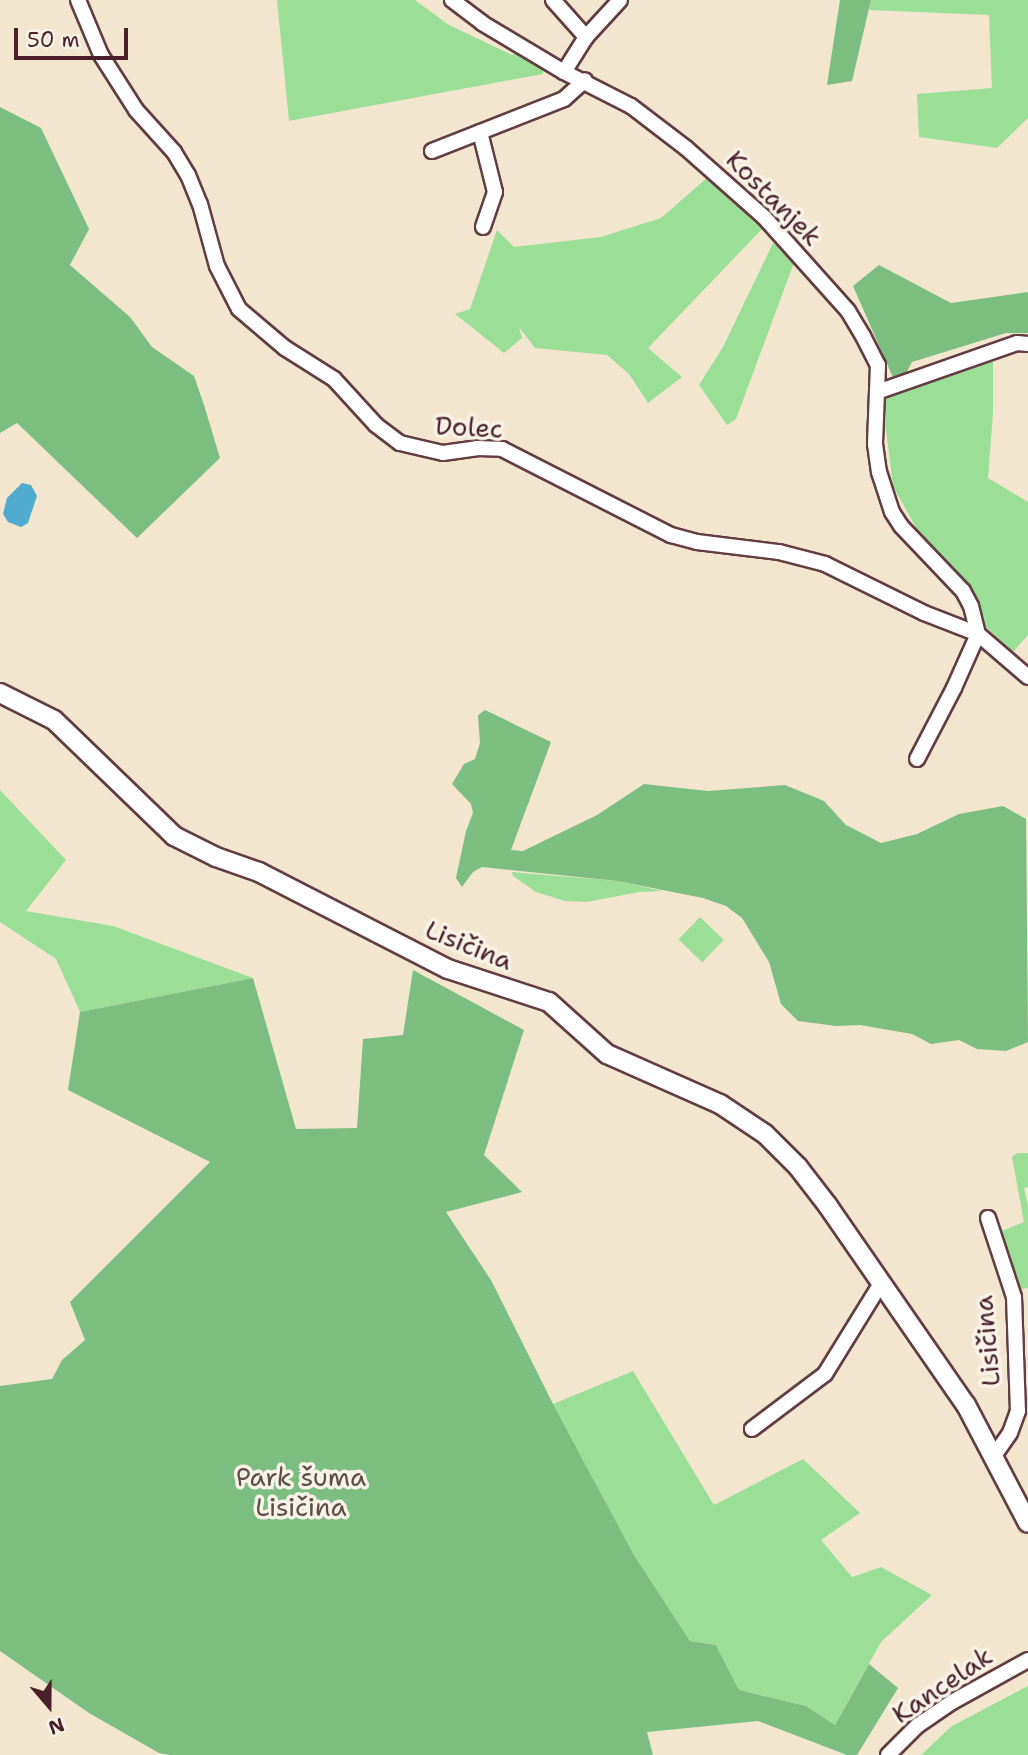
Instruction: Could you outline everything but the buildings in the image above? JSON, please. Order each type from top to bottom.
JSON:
[{"type":"street","name":"Dolec","points":[[78,0],[101,55],[136,110],[174,152],[188,175],[200,204],[217,266],[239,309],[275,340],[334,379],[376,425],[400,443],[443,453],[477,448],[502,449],[671,535],[697,542],[779,552],[825,564],[924,613],[978,635],[1028,677]]},
{"type":"street","name":"Kostanjek","points":[[452,0],[482,23],[564,72],[585,80],[631,106],[685,148],[764,217],[848,311],[878,365],[875,444],[892,512],[901,527],[963,591],[971,606],[978,635]]},
{"type":"street","points":[[553,0],[586,37]]},
{"type":"street","points":[[564,72],[586,37],[620,0]]},
{"type":"street","points":[[432,151],[564,99],[585,80]]},
{"type":"street","points":[[480,132],[495,192],[483,227]]},
{"type":"street","points":[[877,392],[1004,347],[1017,343],[1028,344]]},
{"type":"street","points":[[917,759],[960,678],[978,635]]},
{"type":"street","name":"Lisičina","points":[[1,697],[54,720],[174,836],[259,872],[448,969],[549,1002],[607,1054],[733,1111],[765,1134],[798,1167],[828,1206],[880,1285],[966,1405],[1028,1523]]},
{"type":"street","name":"Lisičina","points":[[988,1218],[1014,1297],[1018,1411],[1010,1433],[993,1457]]},
{"type":"street","points":[[752,1429],[825,1374],[880,1285]]},
{"type":"street","name":"Kancelak","points":[[888,1755],[917,1726],[952,1702],[1028,1660]]},
{"type":"green space","points":[[277,0],[415,0],[449,25],[512,55],[519,52],[543,68],[543,74],[289,121]]},
{"type":"green space","points":[[840,0],[871,0],[852,81],[827,85]]},
{"type":"green space","points":[[871,0],[1028,0],[1028,118],[997,148],[919,137],[917,94],[992,88],[989,15],[869,10]]},
{"type":"green space","points":[[0,107],[41,128],[89,229],[70,265],[130,317],[152,347],[194,376],[204,405],[220,458],[137,538],[17,423],[0,433]]},
{"type":"green space","points":[[708,177],[763,228],[648,348],[682,377],[648,403],[629,374],[607,355],[535,348],[519,327],[522,338],[504,353],[455,314],[470,309],[497,230],[514,247],[601,237],[661,218]]},
{"type":"green space","points":[[773,243],[795,260],[736,419],[727,425],[699,385],[723,347]]},
{"type":"green space","points":[[879,265],[951,303],[1028,292],[1028,333],[1006,333],[912,362],[898,389],[853,286]]},
{"type":"green space","points":[[993,355],[993,413],[988,478],[1028,502],[1028,635],[1013,652],[986,627],[977,599],[953,568],[920,535],[893,486],[882,397],[933,380]]},
{"type":"green space","points":[[485,710],[551,742],[511,850],[523,851],[597,815],[644,784],[708,791],[785,785],[824,801],[846,825],[881,843],[917,834],[959,814],[1003,806],[1026,819],[1028,1042],[1006,1051],[977,1049],[959,1040],[931,1044],[912,1034],[860,1025],[836,1026],[798,1021],[781,1004],[769,962],[742,918],[726,906],[703,898],[617,881],[482,867],[473,872],[462,887],[456,878],[466,831],[473,813],[471,804],[452,784],[464,764],[475,759],[480,743],[478,715]]},
{"type":"green space","points":[[0,790],[66,860],[26,911],[113,926],[253,978],[80,1012],[56,959],[0,922]]},
{"type":"green space","points":[[512,872],[617,881],[662,891],[639,892],[587,902],[565,901],[536,892],[513,876]]},
{"type":"green space","points":[[700,917],[724,940],[702,962],[678,939]]},
{"type":"green space","name":"Park šuma Lisičina","points":[[413,970],[524,1030],[484,1155],[522,1192],[446,1212],[491,1280],[553,1404],[634,1555],[690,1641],[716,1645],[739,1690],[806,1706],[835,1725],[869,1664],[898,1688],[857,1755],[847,1755],[758,1721],[647,1732],[653,1755],[170,1755],[159,1753],[89,1713],[0,1651],[0,1386],[52,1379],[62,1360],[85,1340],[70,1302],[210,1162],[68,1090],[80,1012],[253,978],[296,1129],[357,1128],[363,1039],[403,1035]]},
{"type":"green space","points":[[1017,1153],[1028,1153],[1028,1187],[1024,1188],[1028,1206],[1028,1288],[1021,1289],[1005,1258],[997,1233],[1024,1222],[1012,1157]]},
{"type":"green space","points":[[633,1371],[714,1505],[803,1459],[860,1513],[821,1540],[852,1577],[881,1567],[932,1595],[881,1642],[835,1725],[806,1706],[739,1690],[716,1645],[690,1641],[634,1555],[553,1404]]},
{"type":"green space","points":[[1028,1686],[1028,1755],[921,1755],[952,1726]]},
{"type":"water","points":[[22,483],[31,485],[37,496],[28,523],[21,527],[8,522],[3,514],[7,498]]}]
